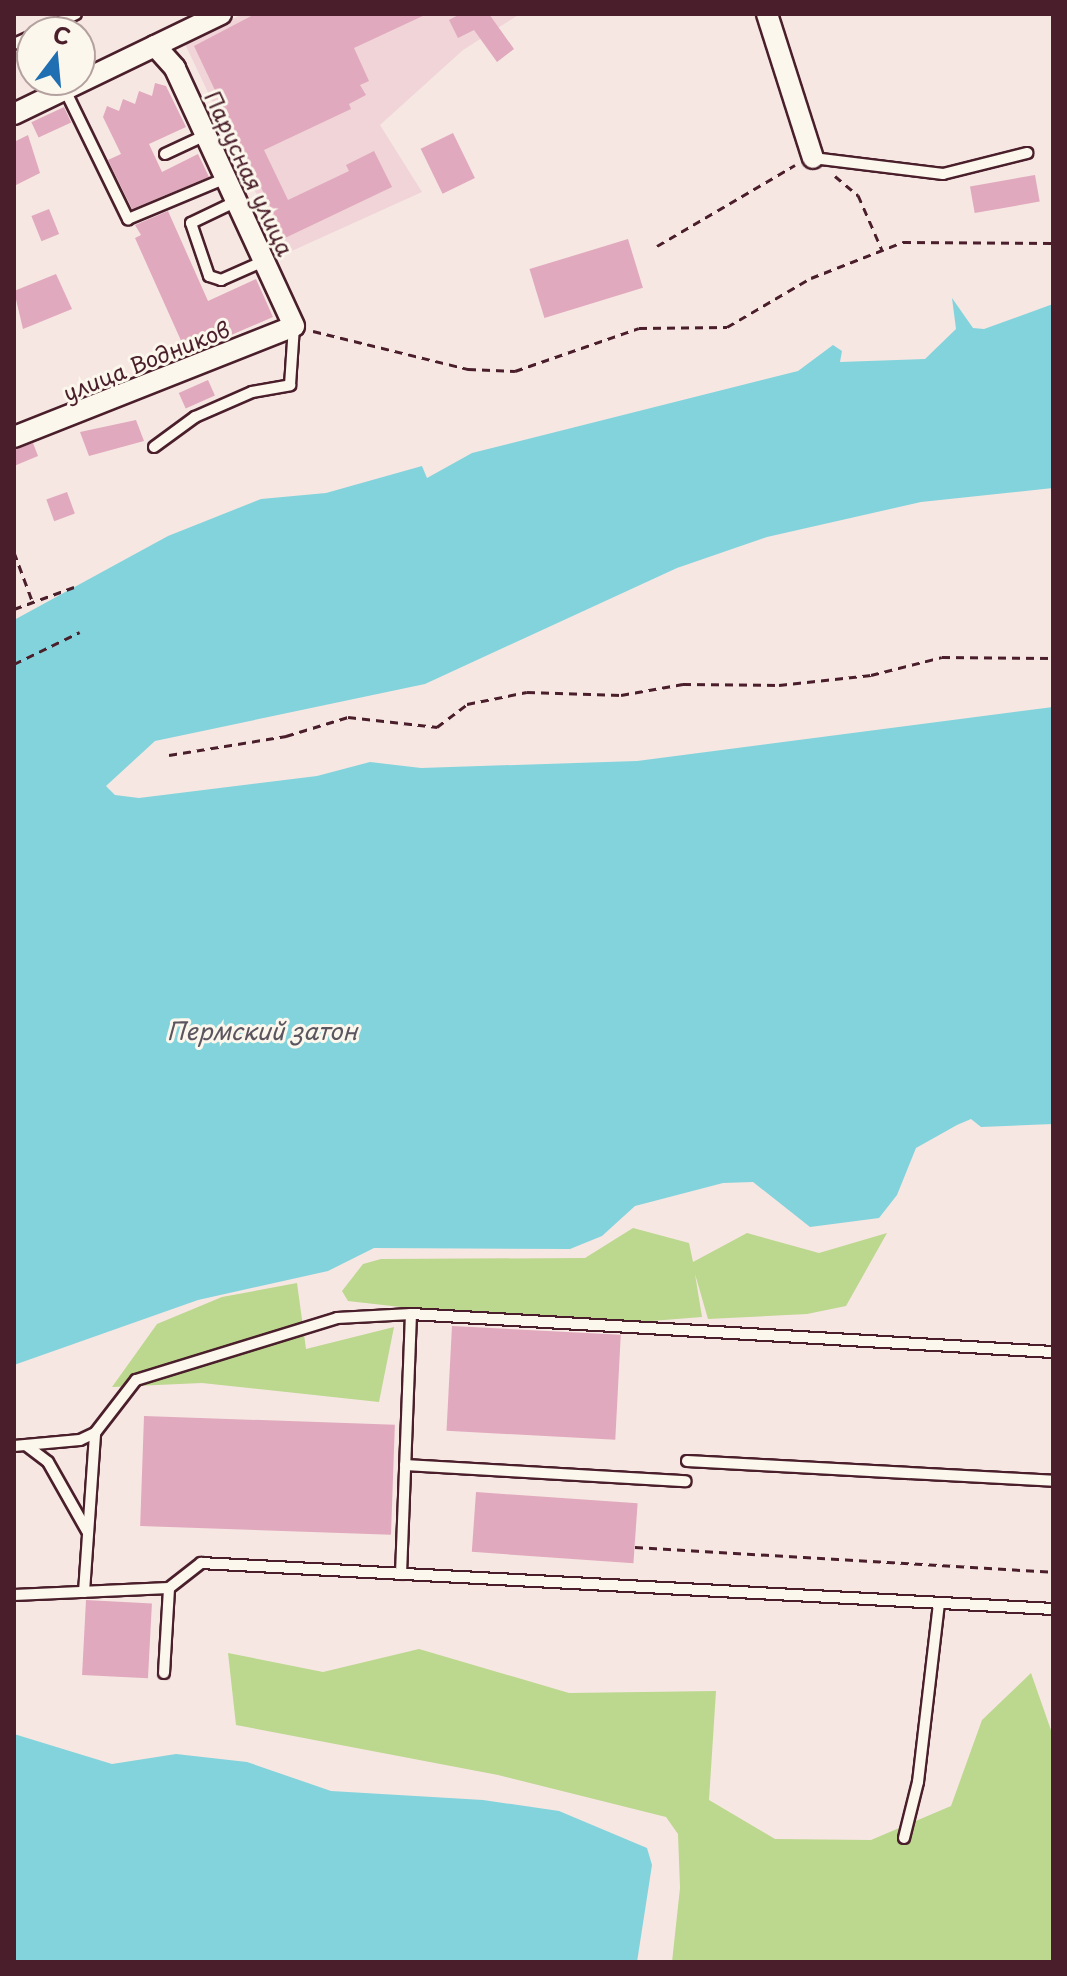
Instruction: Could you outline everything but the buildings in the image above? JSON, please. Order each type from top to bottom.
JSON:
[{"type":"street","points":[[767,14],[813,158]]},
{"type":"street","points":[[96,75],[212,16]]},
{"type":"street","name":"Парусная улица","points":[[155,46],[175,68],[294,326]]},
{"type":"street","points":[[14,114],[52,96]]},
{"type":"street","name":"улица Водников","points":[[14,437],[294,326]]},
{"type":"lane","points":[[175,68],[183,32]]},
{"type":"lane","points":[[68,96],[128,219],[226,178]]},
{"type":"lane","points":[[165,154],[206,135]]},
{"type":"lane","points":[[813,158],[943,174],[1027,153]]},
{"type":"lane","points":[[237,201],[191,223],[209,276],[221,280],[264,261]]},
{"type":"lane","points":[[154,447],[195,417],[263,389],[290,385],[294,326]]},
{"type":"lane","points":[[84,1592],[95,1433],[136,1380],[164,1368],[337,1318],[411,1314],[1053,1352]]},
{"type":"lane","points":[[401,1574],[411,1314]]},
{"type":"lane","points":[[14,1446],[95,1433]]},
{"type":"lane","points":[[27,1446],[48,1462],[87,1531]]},
{"type":"lane","points":[[687,1461],[1053,1481]]},
{"type":"lane","points":[[405,1465],[686,1481]]},
{"type":"lane","points":[[14,1595],[169,1588],[201,1563],[1053,1609]]},
{"type":"lane","points":[[164,1673],[169,1588]]},
{"type":"lane","points":[[904,1838],[918,1782],[939,1603]]},
{"type":"path","points":[[657,246],[813,158],[858,195],[882,250]]},
{"type":"path","points":[[294,326],[468,369],[515,371],[639,328],[727,327],[811,278],[903,242],[1053,243]]},
{"type":"path","points":[[14,552],[33,603]]},
{"type":"path","points":[[14,609],[74,587]]},
{"type":"path","points":[[14,664],[80,632]]},
{"type":"path","points":[[169,755],[286,736],[348,717],[437,727],[467,704],[527,692],[621,695],[683,684],[779,685],[871,675],[942,657],[1053,658]]},
{"type":"path","points":[[635,1547],[1053,1572]]},
{"type":"shaded area","points":[[243,14],[520,14],[463,50],[380,125],[422,192],[285,254],[184,42]]},
{"type":"green space","points":[[633,1228],[689,1243],[693,1262],[747,1233],[819,1253],[887,1233],[846,1306],[807,1314],[708,1319],[695,1274],[702,1317],[575,1327],[348,1301],[342,1291],[363,1264],[381,1259],[585,1258]]},
{"type":"green space","points":[[297,1283],[306,1349],[394,1327],[379,1402],[202,1383],[112,1387],[157,1324],[222,1297]]},
{"type":"green space","points":[[419,1649],[569,1693],[716,1691],[709,1800],[775,1839],[871,1840],[951,1806],[982,1720],[1031,1673],[1053,1736],[1053,1962],[672,1962],[680,1888],[678,1834],[666,1817],[498,1775],[236,1725],[228,1653],[323,1672]]},
{"type":"water","name":"Пермский затон","points":[[952,298],[973,328],[984,329],[1053,304],[1053,488],[921,502],[767,537],[677,568],[425,684],[155,741],[106,786],[115,795],[139,798],[317,776],[370,762],[421,768],[637,761],[1053,707],[1053,1124],[981,1127],[971,1119],[957,1125],[916,1148],[897,1195],[879,1218],[810,1227],[753,1182],[723,1183],[635,1206],[602,1236],[570,1249],[374,1248],[328,1271],[198,1300],[14,1365],[14,620],[168,536],[261,499],[326,493],[422,466],[427,478],[472,453],[798,371],[833,345],[842,351],[840,362],[925,359],[956,329]]},
{"type":"water","points":[[14,1734],[112,1764],[176,1754],[247,1762],[331,1791],[483,1800],[559,1811],[647,1848],[652,1865],[637,1962],[14,1962]]}]
